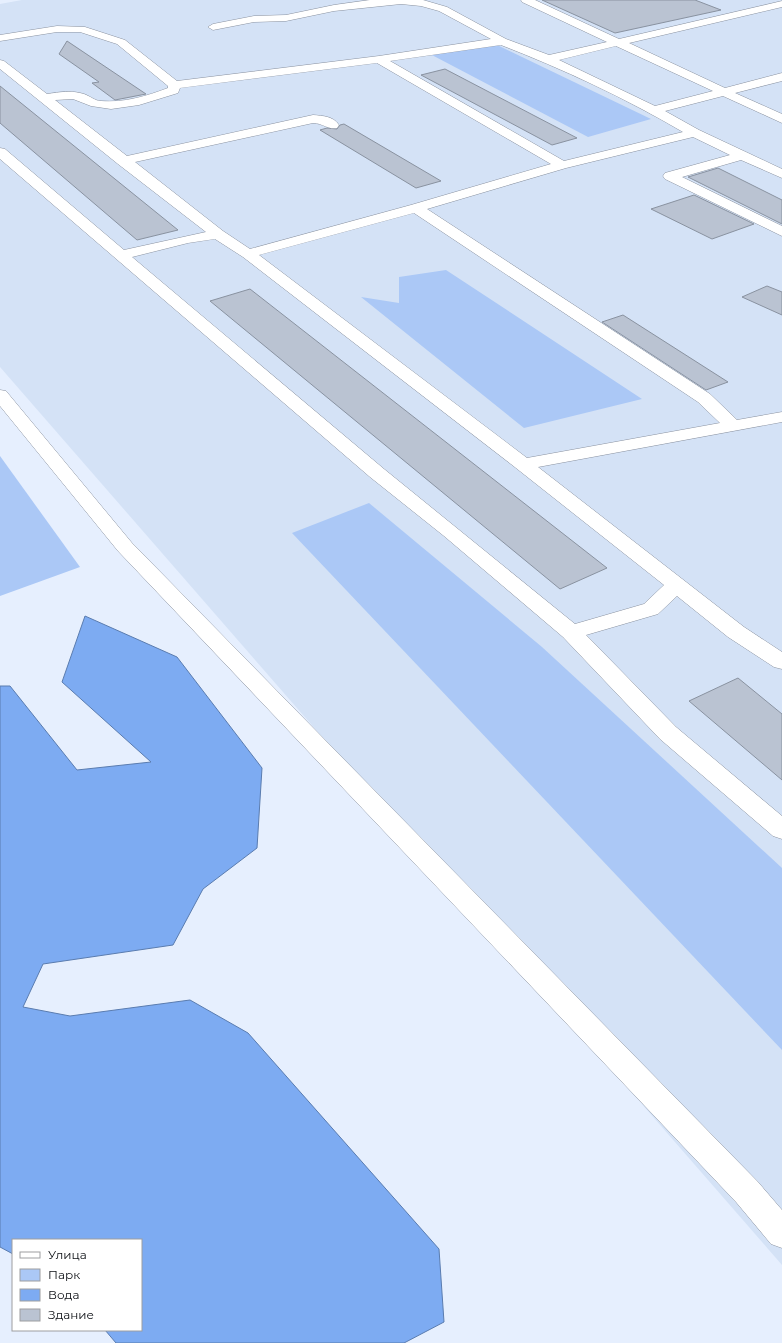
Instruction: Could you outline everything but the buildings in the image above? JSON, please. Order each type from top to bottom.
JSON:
[{"type":"lane","points":[[526,0],[782,119]]},
{"type":"lane","points":[[213,27],[254,19],[286,18],[334,8],[371,3],[422,3],[443,10],[502,41],[548,59],[782,174]]},
{"type":"lane","points":[[548,59],[782,4]]},
{"type":"lane","points":[[238,10],[254,19]]},
{"type":"lane","points":[[0,38],[57,29],[81,29],[121,42],[174,85],[379,59],[502,41]]},
{"type":"lane","points":[[379,59],[562,165]]},
{"type":"lane","points":[[0,63],[218,234],[248,254],[523,464],[736,632],[782,662]]},
{"type":"lane","points":[[654,110],[782,77]]},
{"type":"lane","points":[[46,98],[76,95],[93,104],[101,106],[116,105],[160,96],[174,90],[174,85]]},
{"type":"lane","points":[[123,160],[313,119],[325,120],[334,125]]},
{"type":"lane","points":[[248,254],[416,208],[562,165],[694,132]]},
{"type":"lane","points":[[0,152],[371,468],[452,532],[571,632],[668,733],[782,830]]},
{"type":"lane","points":[[743,155],[670,176],[782,232]]},
{"type":"lane","points":[[416,208],[704,398],[734,426]]},
{"type":"lane","points":[[120,255],[188,239],[218,234]]},
{"type":"lane","points":[[0,395],[125,547],[747,1192],[782,1233]]},
{"type":"lane","points":[[523,464],[782,417]]},
{"type":"lane","points":[[571,632],[651,609],[676,585]]},
{"type":"shaded area","points":[[22,0],[782,0],[782,1265],[0,367],[0,4]]},
{"type":"green space","points":[[493,43],[651,119],[588,137],[430,54]]},
{"type":"green space","points":[[446,270],[642,399],[524,428],[361,297],[399,303],[399,277]]},
{"type":"green space","points":[[0,456],[80,567],[0,596]]},
{"type":"green space","points":[[369,503],[542,647],[782,868],[782,1050],[292,533]]},
{"type":"water","points":[[85,616],[177,657],[262,768],[257,848],[203,889],[173,945],[43,964],[23,1007],[70,1016],[190,1000],[248,1033],[439,1249],[444,1322],[404,1343],[116,1343],[106,1331],[142,1331],[142,1239],[12,1239],[12,1253],[0,1247],[0,686],[10,686],[77,770],[151,762],[62,682]]}]
